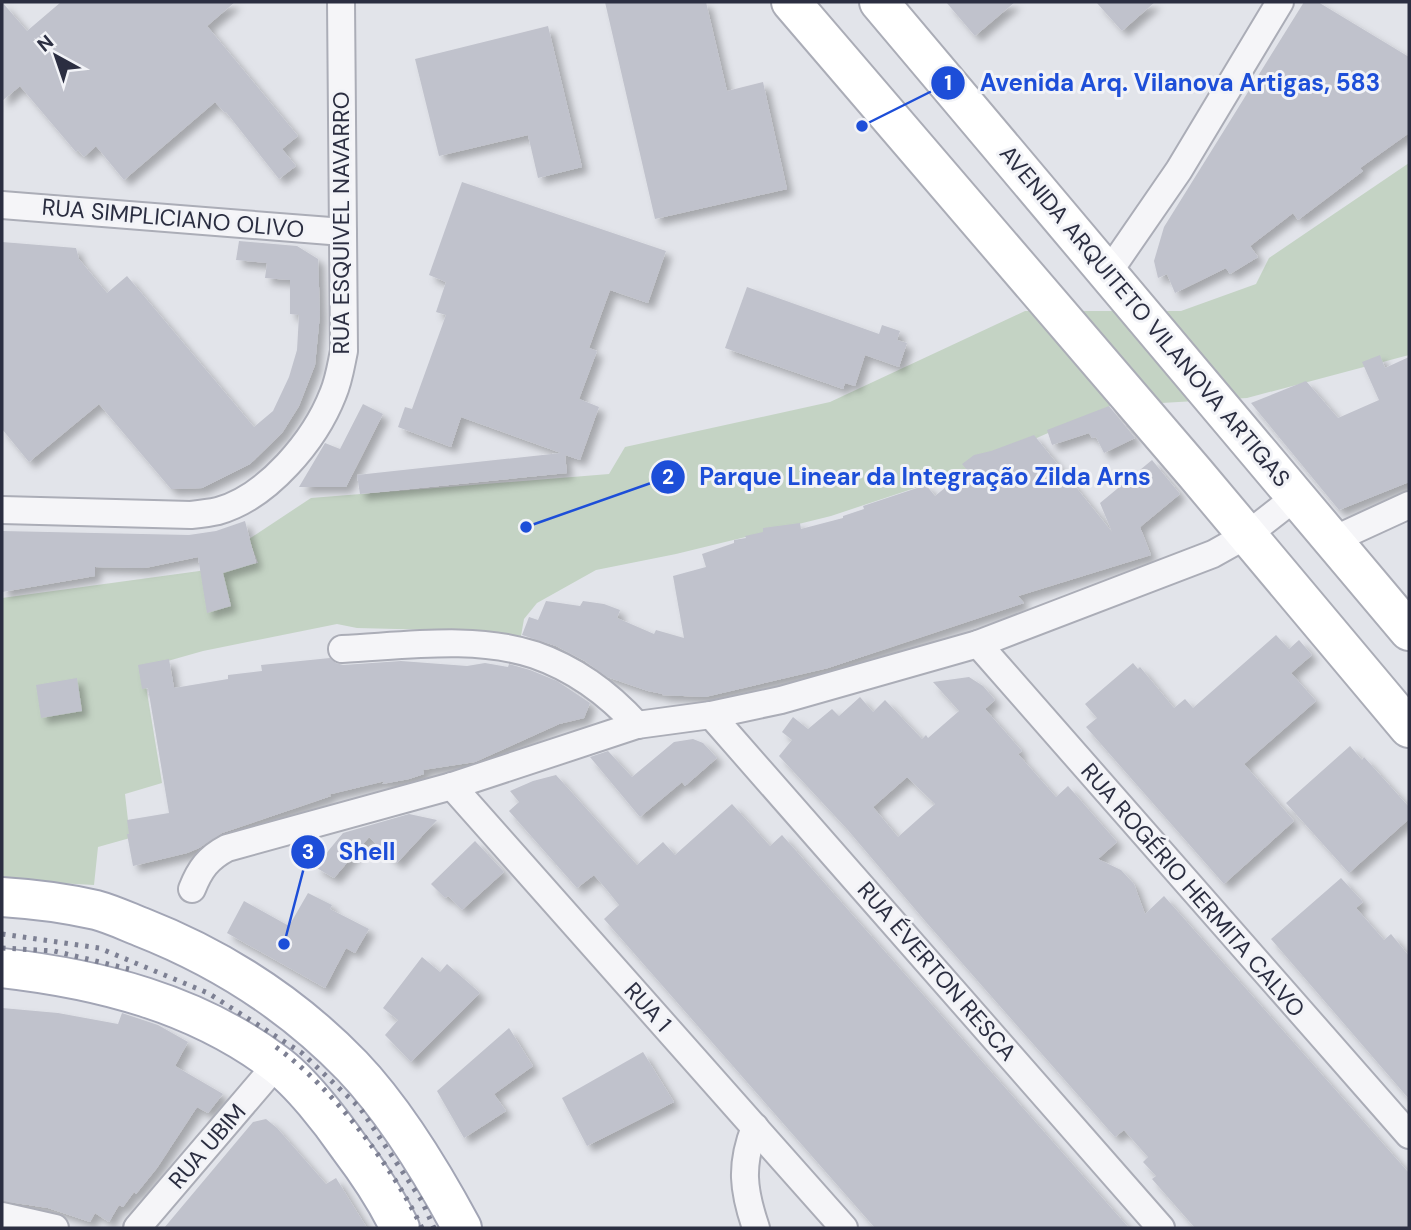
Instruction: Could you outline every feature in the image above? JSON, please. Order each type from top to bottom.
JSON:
[{"type":"main road","points":[[791,2],[1409,728]]},
{"type":"main road","name":"AVENIDA ARQUITETO VILANOVA ARTIGAS","points":[[879,2],[1409,631]]},
{"type":"main road","points":[[2,897],[35,899],[99,911],[172,939],[254,984],[309,1024],[354,1068],[402,1130],[462,1228]]},
{"type":"main road","points":[[2,968],[65,976],[138,994],[197,1015],[277,1064],[330,1120],[366,1170],[400,1228]]},
{"type":"street","name":"RUA ESQUIVEL NAVARRO","points":[[2,509],[191,515],[218,511],[255,493],[295,456],[315,430],[334,393],[344,351],[341,2]]},
{"type":"street","points":[[1108,273],[1179,170],[1280,2]]},
{"type":"street","name":"RUA SIMPLICIANO OLIVO","points":[[2,205],[343,232]]},
{"type":"street","points":[[192,889],[204,864],[213,855],[227,848],[452,786],[637,725],[711,715],[781,699],[978,644],[1213,554],[1247,535],[1297,496]]},
{"type":"street","points":[[1333,540],[1409,505]]},
{"type":"street","points":[[342,649],[451,644],[492,647],[535,655],[582,677],[613,699],[637,725]]},
{"type":"street","name":"RUA ROGÉRIO HERMITA CALVO","points":[[978,644],[1409,1135]]},
{"type":"street","name":"RUA ÉVERTON RESCA","points":[[711,715],[1161,1228]]},
{"type":"street","name":"RUA 1","points":[[452,786],[844,1228]]},
{"type":"street","name":"RUA UBIM","points":[[136,1228],[277,1064]]},
{"type":"street","points":[[755,1127],[746,1150],[743,1176],[756,1228]]},
{"type":"street","points":[[18,1222],[55,1228]]},
{"type":"green space","points":[[1409,163],[1409,355],[1247,398],[1110,406],[945,478],[831,516],[676,554],[596,570],[537,603],[524,619],[521,636],[357,628],[337,624],[203,651],[143,668],[162,783],[125,794],[130,838],[98,847],[94,885],[2,880],[2,598],[258,563],[249,539],[311,498],[609,474],[625,447],[830,402],[1025,311],[1181,311],[1256,284],[1269,258]]},
{"type":"building","points":[[2,2],[27,31],[61,2],[235,2],[207,26],[298,136],[282,149],[296,166],[279,179],[215,102],[124,180],[96,146],[84,157],[78,150],[76,152],[20,86],[2,101]]},
{"type":"building","points":[[605,2],[706,2],[727,91],[763,82],[787,189],[655,219]]},
{"type":"building","points":[[946,2],[1015,2],[975,36]]},
{"type":"building","points":[[1096,2],[1155,2],[1122,31]]},
{"type":"building","points":[[1304,2],[1318,2],[1409,57],[1409,133],[1360,168],[1363,171],[1298,220],[1293,213],[1250,246],[1258,257],[1230,274],[1226,268],[1175,293],[1167,274],[1158,278],[1154,261],[1164,227]]},
{"type":"building","points":[[548,26],[582,167],[538,178],[528,135],[439,156],[415,59]]},
{"type":"building","points":[[462,182],[666,251],[648,303],[610,290],[589,348],[597,351],[579,399],[599,407],[580,460],[565,455],[567,473],[360,494],[357,475],[561,453],[461,417],[451,447],[398,427],[405,407],[412,409],[446,315],[436,312],[446,282],[429,275]]},
{"type":"building","points":[[239,241],[297,246],[318,259],[320,314],[315,365],[299,406],[282,433],[250,464],[202,488],[171,489],[99,404],[29,462],[2,429],[2,242],[76,248],[79,259],[107,293],[127,276],[254,427],[273,411],[289,377],[297,350],[299,315],[290,314],[290,280],[265,278],[267,263],[236,260]]},
{"type":"building","points":[[747,287],[879,334],[882,325],[900,331],[897,340],[907,343],[899,367],[865,355],[855,386],[845,383],[843,389],[725,348]]},
{"type":"building","points":[[1380,355],[1385,368],[1409,357],[1409,482],[1339,510],[1251,403],[1306,381],[1338,418],[1379,400],[1362,362]]},
{"type":"building","points":[[363,404],[383,414],[346,487],[299,487],[325,443],[340,449]]},
{"type":"building","points":[[1109,406],[1135,438],[1104,453],[1096,437],[1092,438],[1089,433],[1052,445],[1047,430]]},
{"type":"building","points":[[1034,435],[1112,532],[1100,503],[1152,460],[1180,494],[1140,527],[1151,555],[1018,596],[1024,603],[828,668],[705,697],[662,695],[648,691],[607,677],[585,661],[556,646],[522,635],[529,617],[538,620],[546,601],[580,606],[583,601],[620,610],[617,618],[654,634],[656,630],[684,638],[673,576],[706,567],[702,554],[734,543],[734,540],[746,538],[745,536],[763,532],[763,528],[800,523],[801,529],[843,518],[864,509],[863,506],[926,485],[935,496],[967,470],[962,464],[974,455]]},
{"type":"building","points":[[245,521],[256,563],[223,573],[231,606],[207,613],[198,557],[145,568],[95,567],[95,576],[2,592],[2,531],[189,535],[216,531]]},
{"type":"building","points":[[1276,635],[1289,649],[1299,640],[1312,655],[1291,673],[1316,701],[1244,764],[1294,821],[1224,884],[1086,727],[1097,718],[1085,704],[1133,663],[1138,669],[1140,667],[1174,708],[1185,699],[1193,708]]},
{"type":"building","points":[[330,658],[343,665],[401,661],[467,666],[485,663],[508,667],[509,664],[557,681],[590,703],[584,718],[559,724],[475,762],[423,770],[424,774],[409,779],[382,784],[385,781],[327,795],[331,796],[222,833],[187,853],[133,866],[127,820],[169,813],[148,688],[142,689],[138,665],[169,659],[174,688],[228,679],[228,675],[262,671],[261,665]]},
{"type":"building","points":[[969,677],[983,686],[995,700],[985,709],[1022,751],[1018,754],[1056,797],[1068,786],[1117,842],[1098,859],[1121,870],[1134,884],[1145,914],[1164,896],[1409,1173],[1409,1228],[1195,1228],[1152,1179],[1156,1176],[1143,1162],[1148,1157],[1124,1130],[1115,1137],[847,829],[779,756],[792,740],[782,732],[793,717],[808,729],[832,709],[839,716],[860,697],[873,712],[885,700],[922,739],[926,735],[928,738],[959,711],[933,682]],"holes":[[[907,777],[935,804],[898,837],[873,807]]]},
{"type":"building","points":[[77,678],[82,711],[41,718],[36,685]]},
{"type":"building","points":[[693,739],[703,743],[717,758],[685,786],[682,782],[640,817],[590,757],[608,751],[632,777],[674,742]]},
{"type":"building","points":[[1350,746],[1362,760],[1364,757],[1409,807],[1409,819],[1349,873],[1286,803]]},
{"type":"building","points":[[556,775],[637,865],[663,842],[675,855],[732,804],[770,846],[782,835],[1129,1228],[875,1228],[604,919],[619,905],[594,875],[577,888],[509,811],[519,802],[510,791]]},
{"type":"building","points":[[409,814],[437,820],[397,863],[369,837],[334,878],[315,867],[343,833]]},
{"type":"building","points":[[475,841],[504,872],[462,910],[431,884]]},
{"type":"building","points":[[1341,878],[1363,902],[1356,908],[1384,940],[1391,934],[1409,956],[1409,1099],[1271,939]]},
{"type":"building","points":[[308,893],[332,905],[330,909],[369,929],[355,953],[346,948],[325,988],[227,933],[244,901],[289,926]]},
{"type":"building","points":[[422,957],[440,972],[447,964],[480,993],[411,1062],[385,1035],[398,1020],[383,1008]]},
{"type":"building","points":[[2,1008],[58,1013],[118,1024],[122,1013],[158,1025],[188,1042],[175,1066],[223,1094],[208,1113],[197,1107],[157,1168],[123,1207],[119,1205],[109,1222],[95,1213],[90,1222],[48,1208],[2,1201]]},
{"type":"building","points":[[509,1028],[533,1066],[494,1094],[506,1111],[464,1138],[437,1091]]},
{"type":"building","points":[[643,1052],[674,1102],[587,1146],[562,1098]]},
{"type":"building","points":[[266,1119],[326,1184],[336,1178],[367,1228],[164,1228],[253,1122]]},
{"type":"railway","points":[[2,934],[99,948],[208,993],[302,1053],[360,1108],[422,1201],[434,1228]]},
{"type":"railway","points":[[2,948],[54,951],[129,969]]},
{"type":"railway","points":[[276,1047],[318,1084],[359,1130],[395,1180],[422,1228]]},
{"type":"place","name":"Avenida Arq. Vilanova Artigas, 583","points":[[862,126]]},
{"type":"place","name":"Parque Linear da Integração Zilda Arns","points":[[526,527]]},
{"type":"place","name":"Shell","points":[[284,944]]}]
